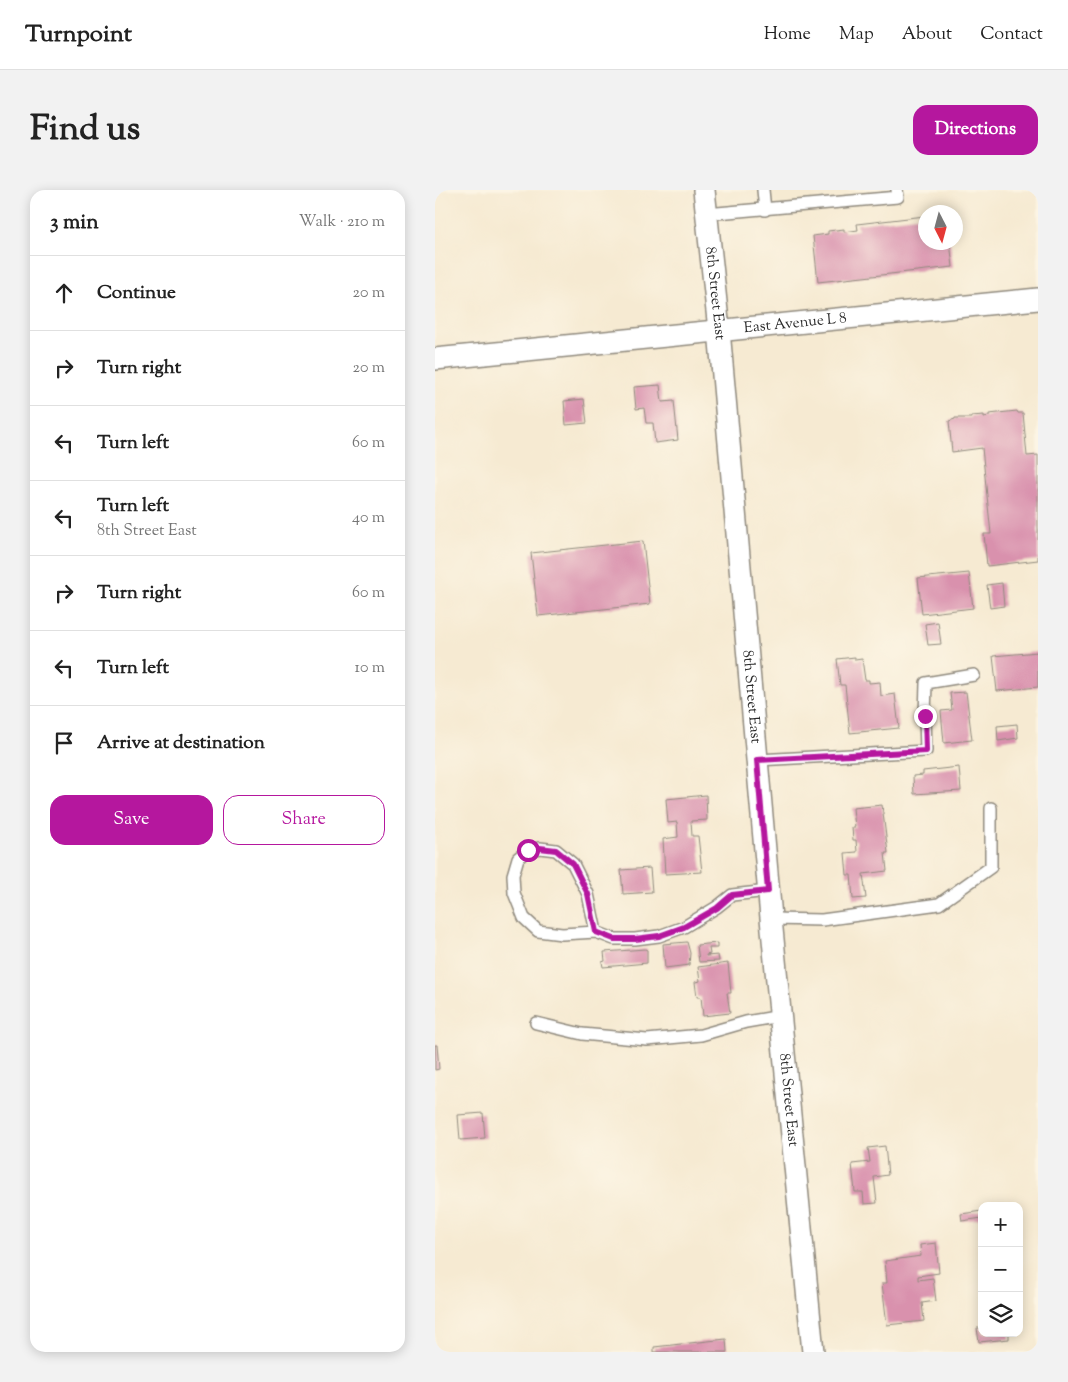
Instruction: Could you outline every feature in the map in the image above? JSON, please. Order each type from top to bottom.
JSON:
[{"type":"street","name":"8th Street East","points":[[704,190],[719,330],[768,891],[813,1352]]},
{"type":"street","name":"East Avenue L 8","points":[[435,360],[1038,299]]},
{"type":"lane","points":[[763,190],[765,210]]},
{"type":"lane","points":[[707,214],[898,197],[897,190]]},
{"type":"lane","points":[[757,760],[926,751],[926,683],[974,675]]},
{"type":"lane","points":[[771,919],[821,920],[939,904],[991,867],[991,808]]},
{"type":"lane","points":[[596,932],[588,894],[573,864],[556,850],[540,848],[528,850],[518,858],[513,874],[514,893],[524,918],[538,931],[563,934],[596,932],[614,939],[659,936],[684,927],[717,908],[732,895],[768,891]]},
{"type":"lane","points":[[536,1023],[582,1034],[647,1040],[701,1035],[746,1022],[781,1016]]},
{"type":"building","points":[[918,217],[918,250],[951,250],[953,267],[818,282],[813,236],[828,234],[828,231],[844,229],[844,232],[858,230],[857,224]]},
{"type":"building","points":[[660,385],[662,402],[674,401],[678,440],[655,443],[653,423],[646,423],[644,408],[636,409],[634,387]]},
{"type":"building","points":[[584,399],[587,423],[566,425],[564,401]]},
{"type":"building","points":[[1017,411],[1018,413],[1023,413],[1027,456],[1038,455],[1038,560],[987,566],[984,534],[991,534],[982,448],[952,452],[949,421],[955,418],[971,418],[971,416],[984,415],[984,417],[989,416],[989,414]]},
{"type":"building","points":[[643,541],[650,604],[538,616],[531,553]]},
{"type":"building","points":[[969,573],[973,608],[922,614],[918,578]]},
{"type":"building","points":[[1002,583],[1004,606],[990,608],[987,585]]},
{"type":"building","points":[[938,622],[941,644],[928,645],[925,624]]},
{"type":"building","points":[[1038,652],[1038,687],[997,691],[993,656]]},
{"type":"building","points":[[855,657],[855,660],[862,659],[865,680],[869,680],[869,683],[880,682],[881,696],[895,694],[899,728],[850,733],[845,685],[840,685],[837,659]]},
{"type":"building","points":[[966,692],[972,740],[944,743],[941,711],[952,710],[950,693]]},
{"type":"building","points":[[1017,724],[1018,738],[998,741],[997,726]]},
{"type":"building","points":[[959,767],[961,791],[914,794],[913,776],[923,775],[923,771]]},
{"type":"building","points":[[706,795],[707,820],[691,821],[692,836],[698,836],[702,872],[665,874],[663,839],[678,837],[677,822],[668,823],[666,799]]},
{"type":"building","points":[[882,805],[888,853],[885,853],[887,871],[863,874],[866,898],[853,899],[851,875],[847,875],[845,853],[857,852],[856,840],[853,840],[852,827],[855,827],[853,808]]},
{"type":"building","points":[[650,868],[652,892],[623,894],[621,870]]},
{"type":"building","points":[[687,942],[690,953],[689,965],[665,968],[663,944]]},
{"type":"building","points":[[717,943],[717,948],[709,948],[710,954],[706,956],[718,955],[719,961],[699,962],[697,945]]},
{"type":"building","points":[[647,950],[647,963],[603,967],[602,962],[605,961],[604,952]]},
{"type":"building","points":[[728,963],[731,993],[727,993],[730,1013],[703,1016],[701,997],[697,997],[695,982],[700,981],[698,967]]},
{"type":"building","points":[[435,1045],[437,1045],[439,1069],[435,1070]]},
{"type":"building","points":[[483,1113],[485,1138],[460,1140],[458,1115]]},
{"type":"building","points":[[885,1146],[888,1175],[874,1177],[877,1203],[864,1204],[863,1192],[855,1192],[852,1164],[870,1162],[868,1148]]},
{"type":"building","points":[[978,1212],[978,1219],[962,1221],[961,1214]]},
{"type":"building","points":[[936,1243],[939,1273],[918,1276],[918,1280],[933,1278],[936,1301],[922,1303],[924,1321],[887,1325],[882,1283],[887,1283],[885,1261],[921,1256],[920,1245]]},
{"type":"building","points":[[978,1337],[1009,1337],[1009,1339],[979,1342]]},
{"type":"building","points":[[726,1339],[727,1352],[654,1352],[654,1347]]},
{"type":"route","points":[[528,850],[540,848],[556,850],[573,864],[588,894],[596,932],[614,939],[659,936],[684,927],[717,908],[732,895],[768,891],[757,760],[926,751],[925,716]]}]
